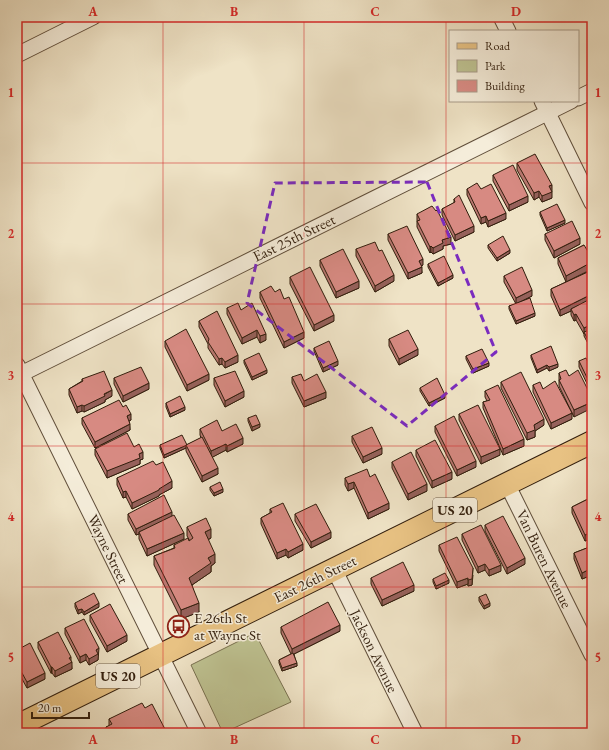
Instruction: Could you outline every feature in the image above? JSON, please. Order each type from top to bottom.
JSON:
[{"type":"main road","name":"East 26th Street","points":[[17,726],[592,442]]},
{"type":"street","points":[[17,54],[93,17]]},
{"type":"street","points":[[501,17],[508,30]]},
{"type":"street","points":[[579,98],[592,91]]},
{"type":"street","name":"East 25th Street","points":[[18,371],[545,107],[567,102]]},
{"type":"street","points":[[545,107],[592,203]]},
{"type":"street","name":"Wayne Street","points":[[18,371],[199,733]]},
{"type":"street","name":"Van Buren Avenue","points":[[507,484],[592,655]]},
{"type":"street","name":"Jackson Avenue","points":[[334,570],[415,733]]},
{"type":"highlighted area","points":[[427,182],[496,352],[407,426],[247,303],[275,183]]},
{"type":"green space","points":[[255,633],[291,702],[223,733],[191,665]]},
{"type":"building","points":[[592,126],[592,137],[588,128]]},
{"type":"building","points":[[535,154],[552,185],[549,186],[552,192],[542,196],[539,191],[534,193],[517,163]]},
{"type":"building","points":[[513,165],[528,196],[509,205],[493,175]]},
{"type":"building","points":[[477,183],[481,189],[491,184],[506,213],[488,221],[486,216],[481,218],[467,189]]},
{"type":"building","points":[[459,195],[474,226],[455,235],[442,209],[455,202],[454,199]]},
{"type":"building","points":[[557,204],[565,220],[547,228],[540,212]]},
{"type":"building","points":[[432,206],[436,211],[437,210],[451,237],[442,240],[443,243],[433,248],[431,246],[430,247],[417,221],[420,220],[417,214]]},
{"type":"building","points":[[572,221],[580,238],[554,251],[545,234]]},
{"type":"building","points":[[407,226],[423,259],[419,261],[422,267],[408,273],[388,234]]},
{"type":"building","points":[[503,236],[510,250],[497,258],[488,245]]},
{"type":"building","points":[[375,242],[379,251],[382,250],[394,275],[375,286],[356,249]]},
{"type":"building","points":[[584,245],[592,258],[592,262],[566,276],[558,258]]},
{"type":"building","points":[[343,249],[359,281],[336,292],[320,260]]},
{"type":"building","points":[[444,256],[453,275],[438,283],[428,264]]},
{"type":"building","points":[[310,267],[334,315],[314,325],[290,277]]},
{"type":"building","points":[[522,267],[532,290],[516,298],[504,276]]},
{"type":"building","points":[[592,270],[592,294],[560,310],[551,289]]},
{"type":"building","points":[[271,286],[275,292],[280,289],[284,299],[289,297],[304,332],[284,342],[260,292]]},
{"type":"building","points":[[530,298],[535,313],[516,321],[509,306]]},
{"type":"building","points":[[592,298],[592,324],[584,328],[576,314],[574,315],[571,309]]},
{"type":"building","points":[[238,303],[241,310],[252,303],[266,334],[260,336],[257,330],[242,338],[227,308]]},
{"type":"building","points":[[217,311],[238,355],[225,362],[222,358],[219,359],[208,342],[209,339],[199,321]]},
{"type":"building","points":[[186,329],[209,374],[187,385],[165,341]]},
{"type":"building","points":[[592,329],[592,348],[584,332]]},
{"type":"building","points":[[408,330],[418,349],[399,359],[389,339]]},
{"type":"building","points":[[329,341],[338,361],[323,368],[314,348]]},
{"type":"building","points":[[551,346],[558,364],[549,367],[547,365],[537,370],[531,355]]},
{"type":"building","points":[[482,349],[489,363],[473,369],[466,356]]},
{"type":"building","points":[[259,353],[267,370],[252,377],[244,360]]},
{"type":"building","points":[[586,358],[589,364],[592,363],[592,388],[579,361]]},
{"type":"building","points":[[141,367],[149,383],[123,396],[114,378]]},
{"type":"building","points":[[566,370],[569,376],[578,370],[592,398],[592,402],[574,410],[559,380],[561,379],[559,373]]},
{"type":"building","points":[[104,371],[112,390],[104,394],[105,396],[84,406],[82,405],[77,407],[69,389],[83,381],[82,379]]},
{"type":"building","points":[[235,371],[244,391],[225,401],[214,378]]},
{"type":"building","points":[[521,372],[544,419],[534,425],[535,430],[527,433],[501,382]]},
{"type":"building","points":[[301,374],[304,381],[317,374],[326,392],[304,401],[292,377]]},
{"type":"building","points":[[437,378],[445,395],[429,403],[420,388]]},
{"type":"building","points":[[555,381],[572,413],[551,423],[533,385],[540,382],[543,389]]},
{"type":"building","points":[[498,385],[524,439],[503,449],[483,402],[490,400],[485,391]]},
{"type":"building","points":[[180,396],[185,407],[170,414],[166,403]]},
{"type":"building","points":[[119,400],[123,407],[126,405],[131,414],[127,416],[130,424],[95,442],[82,418]]},
{"type":"building","points":[[478,405],[500,449],[481,457],[459,414]]},
{"type":"building","points":[[256,415],[260,424],[252,427],[248,418]]},
{"type":"building","points":[[454,416],[476,461],[457,470],[435,426]]},
{"type":"building","points":[[217,420],[222,431],[236,424],[243,438],[227,446],[226,444],[211,451],[200,429]]},
{"type":"building","points":[[372,427],[382,448],[363,457],[352,436]]},
{"type":"building","points":[[127,433],[134,447],[139,444],[143,452],[139,454],[140,458],[107,471],[95,449]]},
{"type":"building","points":[[182,435],[187,445],[164,455],[160,445]]},
{"type":"building","points":[[202,437],[218,468],[202,476],[186,445]]},
{"type":"building","points":[[435,440],[452,472],[432,481],[416,450]]},
{"type":"building","points":[[411,452],[427,484],[408,494],[392,462]]},
{"type":"building","points":[[153,461],[156,465],[163,462],[172,481],[159,490],[132,503],[126,491],[123,492],[117,478]]},
{"type":"building","points":[[367,469],[370,477],[375,474],[389,503],[368,513],[354,482],[348,484],[345,478]]},
{"type":"building","points":[[220,482],[223,489],[214,493],[210,487]]},
{"type":"building","points":[[164,495],[172,512],[136,529],[128,514]]},
{"type":"building","points":[[592,497],[592,532],[585,535],[572,507]]},
{"type":"building","points":[[283,503],[303,544],[288,552],[286,549],[277,553],[261,518],[272,512],[270,509]]},
{"type":"building","points":[[316,504],[331,532],[311,542],[295,514]]},
{"type":"building","points":[[174,515],[184,533],[147,549],[139,532]]},
{"type":"building","points":[[503,516],[525,558],[507,568],[485,525]]},
{"type":"building","points":[[206,518],[211,529],[205,532],[215,554],[208,558],[211,563],[189,578],[199,603],[181,610],[154,556],[175,548],[174,545],[188,538],[189,541],[193,538],[187,527]]},
{"type":"building","points":[[481,525],[501,565],[489,570],[485,564],[478,567],[462,534]]},
{"type":"building","points":[[457,537],[473,568],[472,579],[468,580],[468,578],[457,582],[439,545]]},
{"type":"building","points":[[592,546],[592,568],[582,573],[574,553]]},
{"type":"building","points":[[403,562],[414,585],[382,600],[371,578]]},
{"type":"building","points":[[445,573],[449,580],[436,586],[433,579]]},
{"type":"building","points":[[94,593],[99,603],[84,612],[82,609],[78,610],[75,603]]},
{"type":"building","points":[[486,594],[490,603],[484,606],[479,597]]},
{"type":"building","points":[[328,602],[340,625],[292,649],[281,627]]},
{"type":"building","points":[[110,604],[127,635],[107,646],[90,615]]},
{"type":"building","points":[[84,619],[99,648],[96,650],[98,654],[89,659],[86,654],[80,657],[65,628]]},
{"type":"building","points":[[58,632],[71,657],[69,658],[72,662],[55,671],[51,667],[38,642]]},
{"type":"building","points":[[30,643],[45,673],[27,682],[17,664],[17,650]]},
{"type":"building","points":[[293,653],[297,663],[282,668],[279,660]]},
{"type":"building","points":[[142,703],[145,708],[152,704],[167,733],[109,733],[106,727],[112,724],[109,719]]},
{"type":"place","name":"E 26th St at Wayne St","points":[[179,627]]}]
